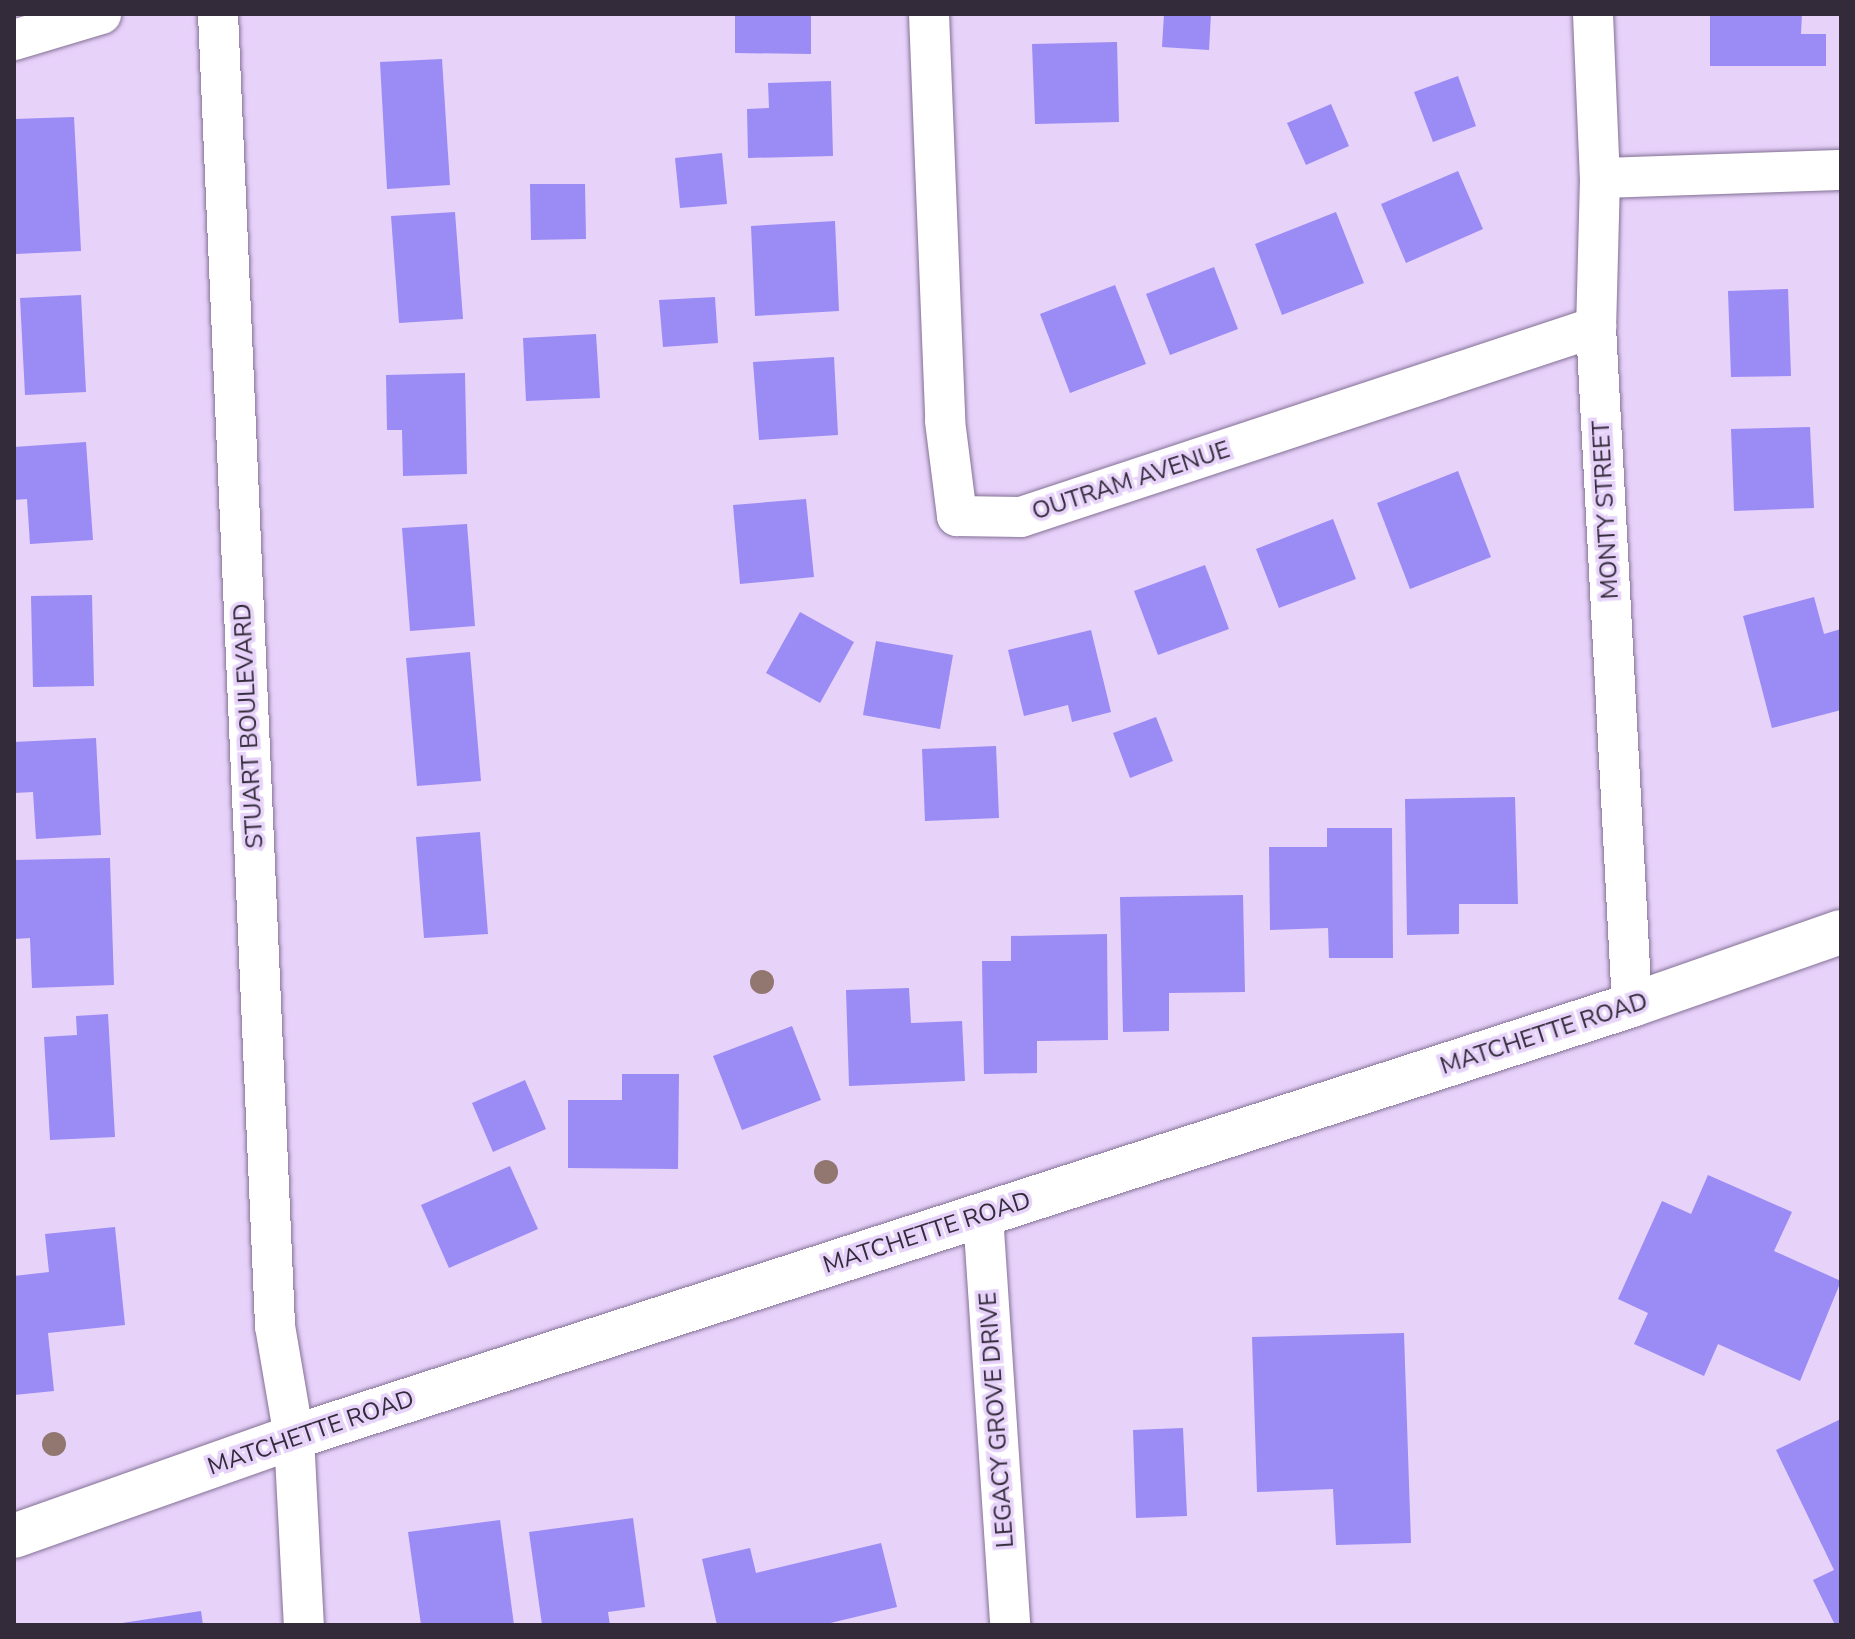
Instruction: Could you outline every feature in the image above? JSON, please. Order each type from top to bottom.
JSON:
[{"type":"street","points":[[14,40],[101,14]]},
{"type":"street","name":"STUART BOULEVARD","points":[[218,14],[275,1326],[294,1437],[304,1625]]},
{"type":"street","name":"OUTRAM AVENUE","points":[[929,14],[945,421],[957,516],[1021,517],[1596,327]]},
{"type":"street","name":"MONTY STREET","points":[[1593,14],[1600,178],[1596,327],[1632,1005]]},
{"type":"street","points":[[1600,178],[1841,170]]},
{"type":"street","name":"MATCHETTE ROAD","points":[[14,1536],[294,1437],[1632,1005],[1841,932]]},
{"type":"street","name":"LEGACY GROVE DRIVE","points":[[983,1215],[1010,1625]]},
{"type":"building","points":[[735,14],[811,14],[811,54],[735,53]]},
{"type":"building","points":[[1164,14],[1211,14],[1209,50],[1162,47]]},
{"type":"building","points":[[1710,14],[1802,14],[1801,34],[1826,34],[1826,66],[1710,66]]},
{"type":"building","points":[[1117,42],[1119,122],[1035,124],[1032,44]]},
{"type":"building","points":[[442,59],[450,185],[387,189],[380,62]]},
{"type":"building","points":[[1458,76],[1476,126],[1433,142],[1414,92]]},
{"type":"building","points":[[831,81],[833,156],[748,158],[747,109],[769,108],[768,83]]},
{"type":"building","points":[[1331,104],[1349,146],[1306,165],[1287,123]]},
{"type":"building","points":[[74,117],[81,251],[15,254],[14,119]]},
{"type":"building","points":[[722,153],[727,204],[680,208],[675,158]]},
{"type":"building","points":[[1458,171],[1483,229],[1406,263],[1381,204]]},
{"type":"building","points":[[530,184],[585,184],[586,239],[531,240]]},
{"type":"building","points":[[455,212],[463,319],[399,323],[391,216]]},
{"type":"building","points":[[1336,212],[1364,283],[1282,315],[1255,244]]},
{"type":"building","points":[[835,221],[839,311],[755,316],[751,226]]},
{"type":"building","points":[[1214,267],[1238,329],[1170,355],[1146,294]]},
{"type":"building","points":[[1115,285],[1146,364],[1070,393],[1040,314]]},
{"type":"building","points":[[1788,289],[1791,376],[1731,377],[1728,291]]},
{"type":"building","points":[[81,295],[86,392],[25,395],[20,298]]},
{"type":"building","points":[[715,297],[718,343],[663,347],[659,300]]},
{"type":"building","points":[[596,334],[600,398],[526,401],[523,338]]},
{"type":"building","points":[[834,357],[838,435],[759,440],[753,362]]},
{"type":"building","points":[[465,373],[467,474],[403,476],[402,430],[387,430],[386,375]]},
{"type":"building","points":[[1810,427],[1814,508],[1734,511],[1731,429]]},
{"type":"building","points":[[86,442],[93,540],[30,544],[27,499],[14,500],[14,447]]},
{"type":"building","points":[[1458,471],[1491,557],[1410,589],[1377,503]]},
{"type":"building","points":[[806,499],[814,577],[740,584],[733,505]]},
{"type":"building","points":[[1333,519],[1356,579],[1279,608],[1256,549]]},
{"type":"building","points":[[467,524],[475,626],[410,631],[402,528]]},
{"type":"building","points":[[1205,565],[1229,629],[1158,655],[1134,591]]},
{"type":"building","points":[[92,595],[94,686],[33,687],[31,596]]},
{"type":"building","points":[[1814,597],[1824,634],[1841,629],[1841,710],[1772,728],[1743,616]]},
{"type":"building","points":[[800,612],[854,642],[820,703],[766,673]]},
{"type":"building","points":[[1091,630],[1111,712],[1072,722],[1068,705],[1024,716],[1008,650]]},
{"type":"building","points":[[876,641],[953,655],[940,729],[863,715]]},
{"type":"building","points":[[470,652],[481,781],[417,786],[406,658]]},
{"type":"building","points":[[1156,717],[1173,761],[1130,778],[1113,733]]},
{"type":"building","points":[[96,738],[101,835],[36,839],[33,792],[14,793],[14,742]]},
{"type":"building","points":[[996,746],[999,818],[925,821],[922,749]]},
{"type":"building","points":[[1515,797],[1518,904],[1459,904],[1459,934],[1407,935],[1405,799]]},
{"type":"building","points":[[1327,828],[1392,828],[1393,958],[1329,958],[1328,928],[1270,930],[1269,847],[1327,847]]},
{"type":"building","points":[[480,832],[488,934],[424,938],[416,837]]},
{"type":"building","points":[[110,858],[114,985],[32,988],[30,938],[14,939],[14,860]]},
{"type":"building","points":[[1243,895],[1245,992],[1169,993],[1169,1031],[1123,1032],[1120,897]]},
{"type":"building","points":[[1107,934],[1108,1040],[1037,1041],[1037,1073],[984,1074],[982,961],[1011,961],[1011,936]]},
{"type":"building","points":[[909,988],[911,1023],[962,1021],[965,1081],[849,1086],[846,990]]},
{"type":"building","points":[[108,1014],[115,1137],[50,1140],[44,1037],[77,1035],[76,1016]]},
{"type":"building","points":[[792,1026],[821,1100],[742,1130],[713,1056]]},
{"type":"building","points":[[622,1074],[679,1074],[678,1169],[568,1168],[568,1100],[622,1100]]},
{"type":"building","points":[[525,1080],[546,1129],[493,1152],[472,1103]]},
{"type":"building","points":[[510,1166],[538,1229],[449,1268],[421,1205]]},
{"type":"building","points":[[1708,1175],[1792,1212],[1774,1251],[1841,1281],[1800,1381],[1718,1344],[1704,1376],[1634,1344],[1648,1313],[1618,1299],[1662,1201],[1691,1214]]},
{"type":"building","points":[[115,1227],[125,1325],[48,1333],[54,1391],[14,1395],[14,1276],[49,1272],[45,1234]]},
{"type":"building","points":[[1404,1333],[1411,1543],[1336,1545],[1333,1489],[1257,1492],[1252,1337]]},
{"type":"building","points":[[1841,1419],[1841,1625],[1835,1625],[1813,1580],[1834,1570],[1776,1450]]},
{"type":"building","points":[[1183,1428],[1187,1516],[1136,1518],[1133,1430]]},
{"type":"building","points":[[633,1518],[645,1607],[608,1612],[610,1625],[542,1625],[529,1532]]},
{"type":"building","points":[[500,1520],[514,1625],[421,1625],[408,1532]]},
{"type":"building","points":[[881,1543],[897,1607],[822,1625],[717,1625],[702,1559],[750,1548],[756,1573]]},
{"type":"building","points":[[201,1611],[203,1625],[122,1623]]}]
